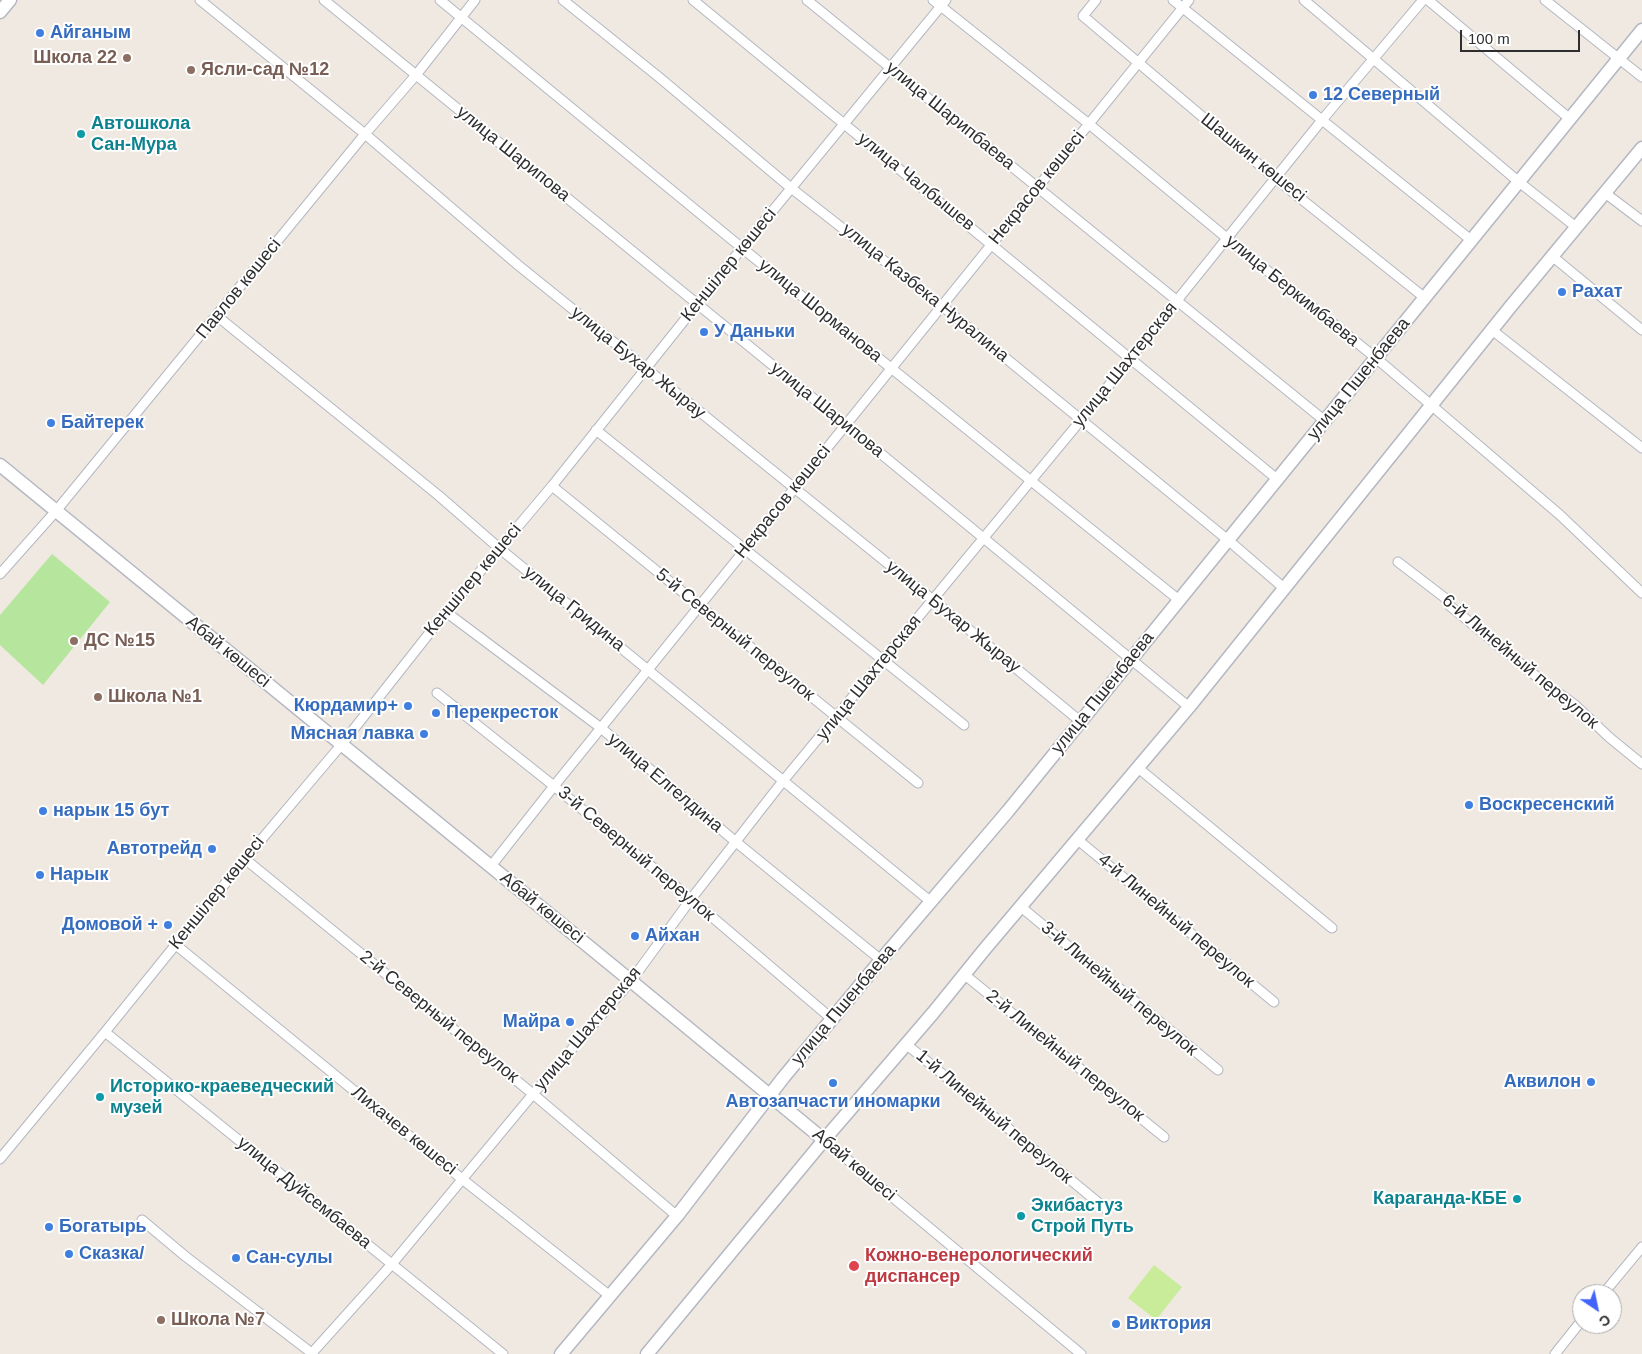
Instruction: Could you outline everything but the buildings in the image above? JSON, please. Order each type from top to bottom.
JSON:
[{"type":"street","points":[[0,12],[10,0]]},
{"type":"street","name":"улица Бухар Жырау","points":[[200,0],[365,134],[518,265],[933,600],[1080,722]]},
{"type":"street","name":"улица Шарипова","points":[[324,0],[846,425],[1188,707]]},
{"type":"street","name":"улица Шорманова","points":[[440,0],[742,248],[1179,600]]},
{"type":"street","name":"Павлов көшесі","points":[[0,574],[56,511],[365,134],[416,75],[475,0]]},
{"type":"street","name":"улица Казбека Нуралина","points":[[563,0],[660,78],[791,188],[942,306],[1228,540],[1285,589]]},
{"type":"street","name":"улица Чалбышев","points":[[693,0],[1277,479]]},
{"type":"street","name":"улица Шарипбаева","points":[[807,0],[1325,421]]},
{"type":"street","name":"улица Беркимбаева","points":[[933,0],[944,3],[1228,239],[1376,358],[1560,515],[1642,592]]},
{"type":"street","name":"Шашкин көшесі","points":[[1096,0],[1083,16],[1276,178],[1425,298]]},
{"type":"street","points":[[1173,0],[1472,240]]},
{"type":"street","name":"Некрасов көшесі","points":[[491,866],[600,728],[1189,0]]},
{"type":"street","points":[[1304,0],[1519,182],[1576,227]]},
{"type":"street","name":"улица Шахтерская","points":[[142,1220],[185,1256],[312,1354],[392,1264],[533,1094],[631,980],[783,780],[1081,420],[1322,120],[1423,0]]},
{"type":"street","points":[[1428,0],[1570,119]]},
{"type":"street","points":[[1545,0],[1642,77]]},
{"type":"street","name":"Кеншілер көшесі","points":[[0,1159],[244,859],[342,744],[446,612],[552,486],[742,248],[944,3]]},
{"type":"street","name":"улица Пшенбаева","points":[[565,1350],[677,1216],[769,1095],[930,901],[1008,811],[1642,30]]},
{"type":"street","points":[[648,1354],[824,1140],[965,975],[1188,707],[1552,256],[1642,148]]},
{"type":"street","points":[[1605,192],[1642,221]]},
{"type":"street","points":[[1552,256],[1642,330]]},
{"type":"street","name":"улица Гридина","points":[[217,316],[438,495],[499,548],[930,901]]},
{"type":"street","points":[[1492,330],[1642,448]]},
{"type":"street","points":[[596,430],[964,725]]},
{"type":"street","name":"Абай көшесі","points":[[0,465],[631,980],[1081,1354]]},
{"type":"street","name":"5-й Северный переулок","points":[[552,486],[918,783]]},
{"type":"street","name":"6-й Линейный переулок","points":[[1398,562],[1445,598],[1450,606],[1574,705],[1642,764]]},
{"type":"street","name":"улица Елгелдина","points":[[446,612],[600,728],[881,960]]},
{"type":"street","name":"3-й Северный переулок","points":[[437,692],[691,899],[832,1018]]},
{"type":"street","points":[[1137,768],[1332,928]]},
{"type":"street","name":"4-й Линейный переулок","points":[[1078,840],[1274,1002]]},
{"type":"street","name":"2-й Северный переулок","points":[[244,859],[533,1094],[677,1216]]},
{"type":"street","name":"3-й Линейный переулок","points":[[1021,907],[1218,1070]]},
{"type":"street","name":"Лихачев көшесі","points":[[176,944],[462,1179],[610,1296]]},
{"type":"street","name":"2-й Линейный переулок","points":[[965,975],[1164,1136]]},
{"type":"street","name":"улица Дуйсембаева","points":[[105,1032],[503,1354]]},
{"type":"street","name":"1-й Линейный переулок","points":[[906,1044],[1106,1209]]},
{"type":"street","points":[[1612,1284],[1642,1247]]},
{"type":"street","points":[[1554,1354],[1572,1332]]},
{"type":"street","points":[[565,1350],[579,1354]]},
{"type":"green space","points":[[52,554],[110,602],[43,685],[0,645],[0,615]]},
{"type":"green space","points":[[1154,1265],[1182,1287],[1156,1320],[1128,1298]]},
{"type":"place","name":"Айганым","points":[[40,33]]},
{"type":"place","name":"Школа 22","points":[[127,58]]},
{"type":"place","name":"Ясли-сад №12","points":[[191,70]]},
{"type":"place","name":"12 Северный","points":[[1313,95]]},
{"type":"place","name":"Автошкола Сан-Мура","points":[[81,134]]},
{"type":"place","name":"Рахат","points":[[1562,292]]},
{"type":"place","name":"У Даньки","points":[[704,332]]},
{"type":"place","name":"Байтерек","points":[[51,423]]},
{"type":"place","name":"ДС №15","points":[[74,641]]},
{"type":"place","name":"Школа №1","points":[[98,697]]},
{"type":"place","name":"Кюрдамир+","points":[[408,706]]},
{"type":"place","name":"Перекресток","points":[[436,713]]},
{"type":"place","name":"Мясная лавка","points":[[424,734]]},
{"type":"place","name":"Воскресенский","points":[[1469,805]]},
{"type":"place","name":"нарык 15 бут","points":[[43,811]]},
{"type":"place","name":"Автотрейд","points":[[212,849]]},
{"type":"place","name":"Нарык","points":[[40,875]]},
{"type":"place","name":"Домовой +","points":[[168,925]]},
{"type":"place","name":"Айхан","points":[[635,936]]},
{"type":"place","name":"Майра","points":[[570,1022]]},
{"type":"place","name":"Аквилон","points":[[1591,1082]]},
{"type":"place","name":"Автозапчасти иномарки","points":[[833,1083]]},
{"type":"place","name":"Историко-краеведческий музей","points":[[100,1097]]},
{"type":"place","name":"Караганда-КБЕ","points":[[1517,1199]]},
{"type":"place","name":"Экибастуз Строй Путь","points":[[1021,1216]]},
{"type":"place","name":"Богатырь","points":[[49,1227]]},
{"type":"place","name":"Сказка/","points":[[69,1254]]},
{"type":"place","name":"Сан-сулы","points":[[236,1258]]},
{"type":"place","name":"Кожно-венерологический диспансер","points":[[854,1266]]},
{"type":"place","name":"Школа №7","points":[[161,1320]]},
{"type":"place","name":"Виктория","points":[[1116,1324]]}]
